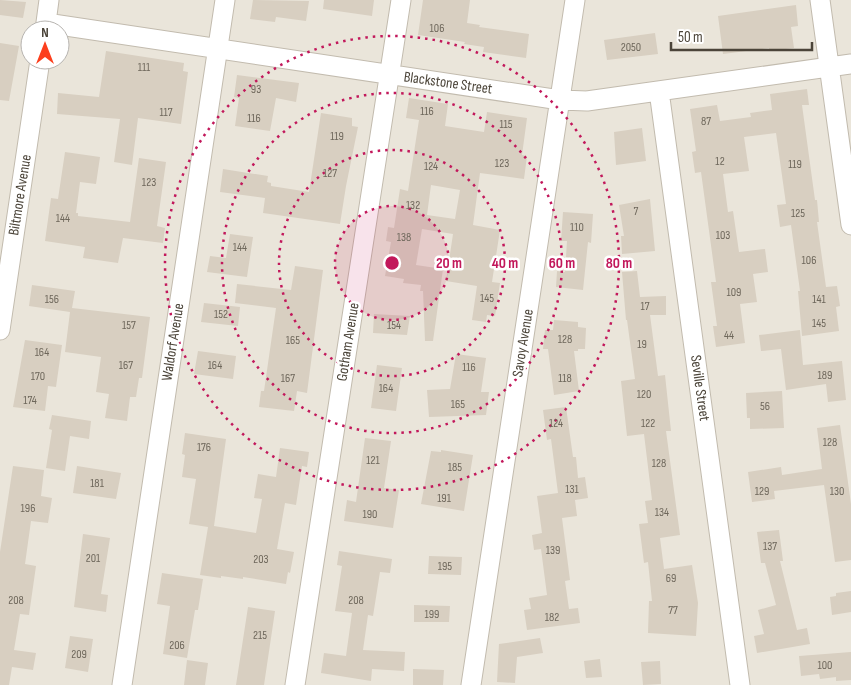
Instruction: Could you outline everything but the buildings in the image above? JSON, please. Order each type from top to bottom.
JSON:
[{"type":"street","points":[[46,20],[49,0]]},
{"type":"street","name":"Waldorf Avenue","points":[[122,685],[225,0]]},
{"type":"street","name":"Gotham Avenue","points":[[295,685],[401,0]]},
{"type":"street","name":"Savoy Avenue","points":[[472,685],[575,0]]},
{"type":"street","points":[[820,0],[851,225]]},
{"type":"street","name":"Blackstone Street","points":[[70,30],[217,49],[560,100],[587,101],[851,64]]},
{"type":"street","name":"Biltmore Avenue","points":[[0,330],[39,70]]},
{"type":"street","name":"Seville Street","points":[[659,91],[740,685]]},
{"type":"shaded area","points":[[0,0],[851,0],[851,685],[0,685]]}]
